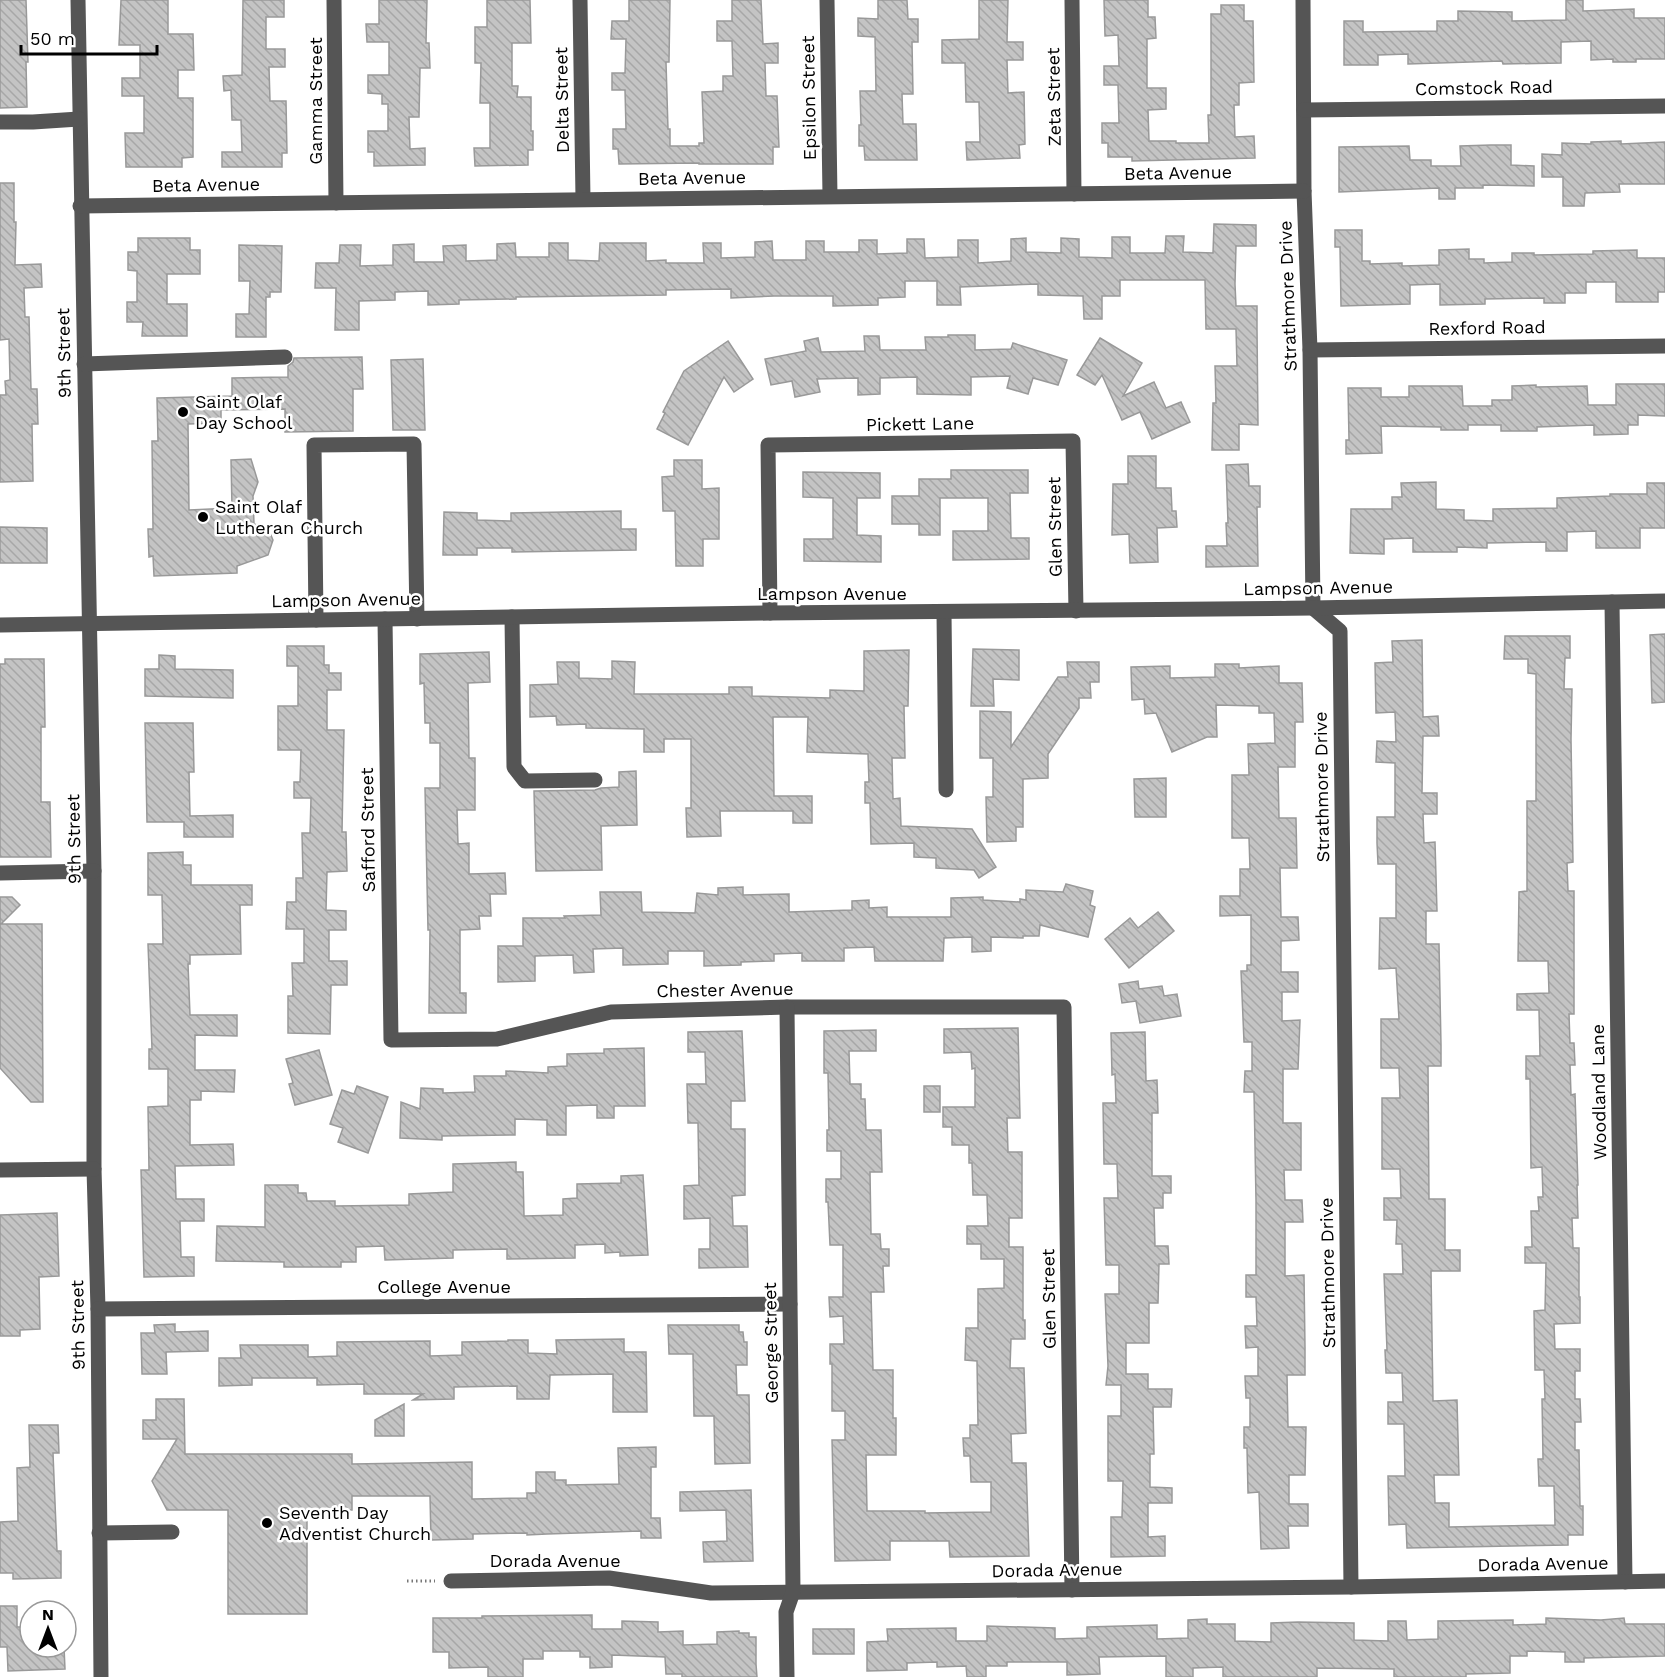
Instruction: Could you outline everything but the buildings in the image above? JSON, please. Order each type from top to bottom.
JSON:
[{"type":"street","name":"9th Street","points":[[78,0],[94,871],[94,1169],[98,1309],[101,1677]]},
{"type":"street","name":"Gamma Street","points":[[334,0],[336,203]]},
{"type":"street","name":"Delta Street","points":[[580,0],[583,199]]},
{"type":"street","name":"Epsilon Street","points":[[827,0],[830,196]]},
{"type":"street","name":"Zeta Street","points":[[1072,0],[1074,194]]},
{"type":"street","name":"Strathmore Drive","points":[[1303,0],[1313,608],[1340,631],[1351,1587]]},
{"type":"street","name":"Comstock Road","points":[[1304,110],[1665,106]]},
{"type":"street","points":[[0,122],[79,119]]},
{"type":"street","name":"Beta Avenue","points":[[80,206],[1305,191]]},
{"type":"street","name":"Rexford Road","points":[[1310,350],[1665,346]]},
{"type":"street","points":[[84,364],[285,357]]},
{"type":"street","name":"Pickett Lane","points":[[770,613],[768,445],[1073,441]]},
{"type":"street","name":"Glen Street","points":[[1073,441],[1076,611]]},
{"type":"street","points":[[316,620],[314,445],[414,444],[417,619]]},
{"type":"street","name":"Lampson Avenue","points":[[0,625],[770,613],[1313,608],[1665,601]]},
{"type":"street","name":"Woodland Lane","points":[[1612,602],[1625,1582]]},
{"type":"street","points":[[944,613],[946,790]]},
{"type":"street","points":[[512,617],[514,767],[525,781],[595,780]]},
{"type":"street","name":"Safford Street","points":[[385,619],[391,1040]]},
{"type":"street","points":[[0,873],[94,871]]},
{"type":"street","name":"Chester Avenue","points":[[391,1040],[497,1039],[611,1012],[787,1007],[1064,1007]]},
{"type":"street","name":"George Street","points":[[787,1007],[792,1592],[786,1612],[787,1677]]},
{"type":"street","name":"Glen Street","points":[[1064,1007],[1072,1590]]},
{"type":"street","points":[[0,1170],[94,1169]]},
{"type":"street","name":"College Avenue","points":[[98,1309],[790,1304]]},
{"type":"street","points":[[99,1533],[172,1532]]},
{"type":"street","name":"Dorada Avenue","points":[[451,1581],[609,1578],[711,1593],[1351,1587],[1665,1581]]},
{"type":"path","points":[[407,1581],[451,1581]]},
{"type":"place","name":"Saint Olaf Day School","points":[[183,412]]},
{"type":"place","name":"Saint Olaf Lutheran Church","points":[[203,517]]},
{"type":"place","name":"Seventh Day Adventist Church","points":[[267,1523]]}]
